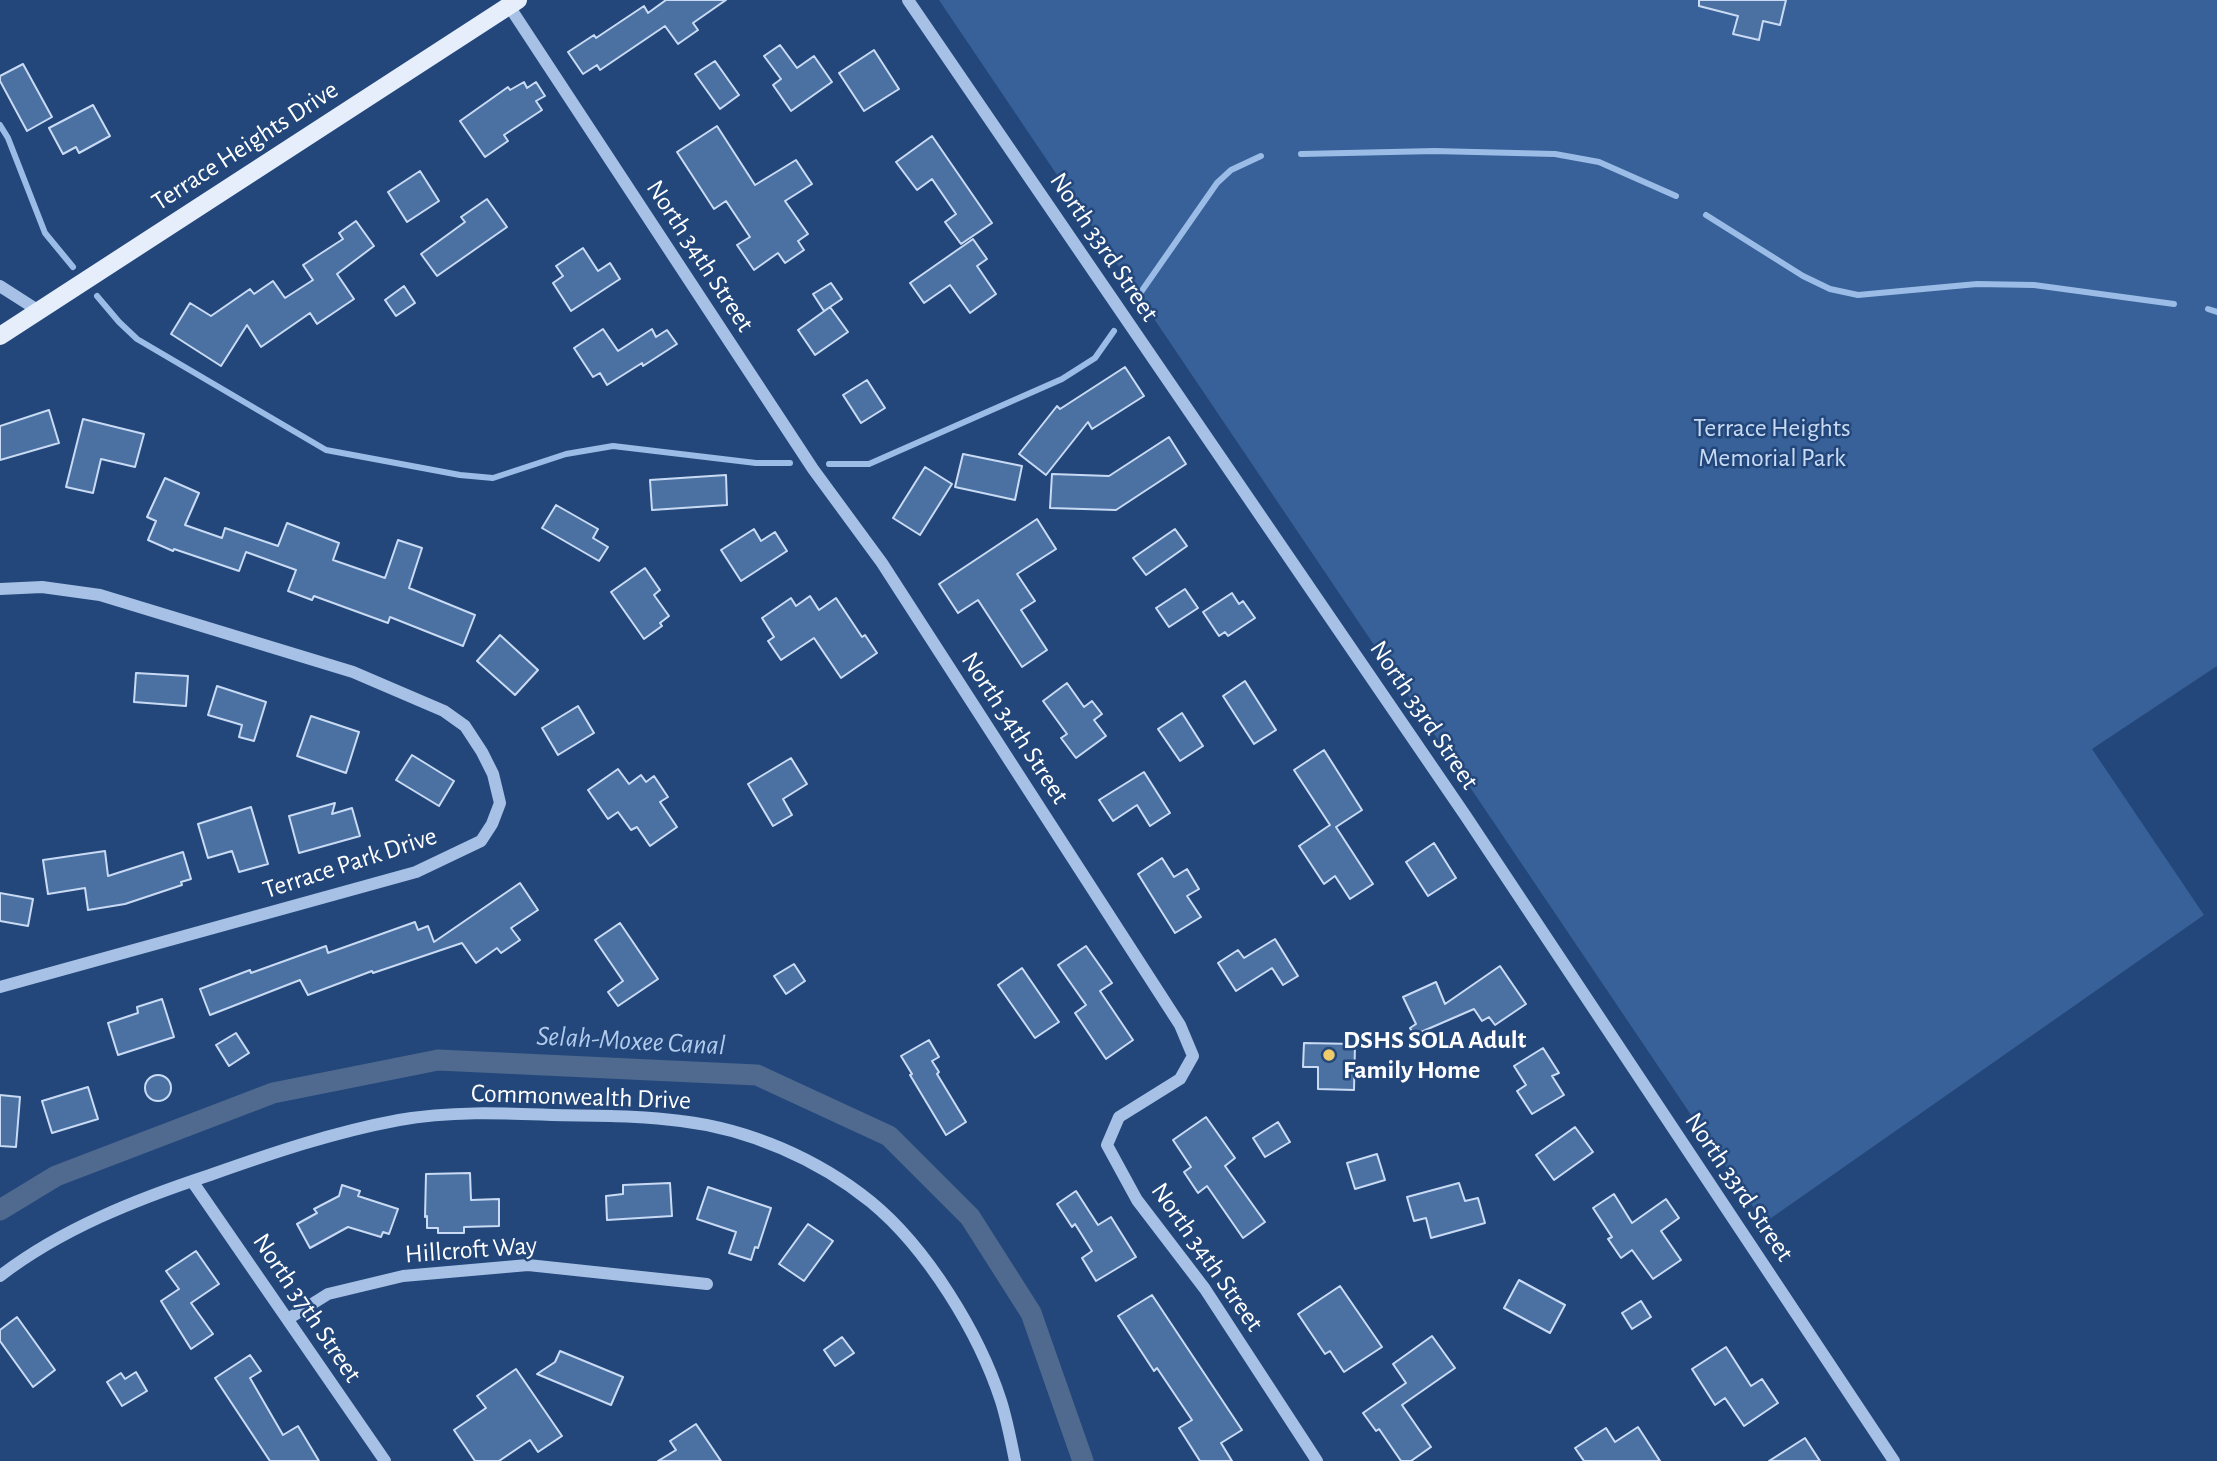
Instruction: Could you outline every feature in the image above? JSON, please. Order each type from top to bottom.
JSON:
[{"type":"main road","name":"Terrace Heights Drive","points":[[0,336],[514,3]]},
{"type":"street","name":"North 33rd Street","points":[[908,0],[1465,815],[1894,1461]]},
{"type":"street","name":"North 34th Street","points":[[514,3],[813,469],[882,563],[1180,1025],[1193,1056],[1180,1079],[1119,1117],[1107,1144],[1137,1200],[1205,1289],[1317,1461]]},
{"type":"street","points":[[0,286],[39,311]]},
{"type":"street","name":"Terrace Park Drive","points":[[0,589],[42,587],[100,595],[353,672],[444,711],[466,726],[493,774],[500,803],[492,824],[481,841],[416,872],[0,987]]},
{"type":"street","name":"Commonwealth Drive","points":[[0,1276],[53,1242],[118,1209],[333,1134],[402,1120],[475,1113],[627,1116],[683,1121],[733,1131],[786,1149],[872,1203],[912,1244],[948,1292],[979,1348],[1001,1401],[1015,1461]]},
{"type":"street","name":"North 37th Street","points":[[192,1181],[385,1461]]},
{"type":"street","name":"Hillcroft Way","points":[[288,1319],[328,1294],[403,1276],[528,1265],[707,1284]]},
{"type":"green space","name":"Terrace Heights Memorial Park","points":[[939,0],[2217,0],[2217,666],[2092,749],[2204,915],[1764,1223]]},
{"type":"building","points":[[666,0],[726,0],[693,23],[698,30],[678,44],[665,26],[600,70],[597,65],[583,74],[568,52],[594,35],[596,38],[644,6],[648,13]]},
{"type":"building","points":[[1699,0],[1786,0],[1780,25],[1763,21],[1759,40],[1733,34],[1738,16],[1699,6]]},
{"type":"building","points":[[780,45],[797,68],[814,56],[832,82],[791,111],[773,85],[781,79],[764,56]]},
{"type":"building","points":[[874,50],[899,89],[864,111],[839,73]]},
{"type":"building","points":[[715,61],[739,95],[720,109],[695,74]]},
{"type":"building","points":[[23,64],[52,117],[27,131],[0,81],[0,76]]},
{"type":"building","points":[[524,82],[527,88],[536,82],[545,96],[536,101],[542,110],[504,135],[508,141],[485,157],[460,121],[508,87],[510,90]]},
{"type":"building","points":[[93,105],[110,136],[79,153],[76,147],[63,154],[49,128]]},
{"type":"building","points":[[717,126],[755,185],[796,160],[812,184],[785,201],[808,234],[798,241],[804,250],[785,263],[778,253],[754,270],[737,245],[750,237],[726,201],[714,209],[677,152]]},
{"type":"building","points":[[932,136],[992,223],[961,244],[945,222],[956,214],[932,179],[917,190],[896,162]]},
{"type":"building","points":[[420,171],[439,201],[407,222],[388,192]]},
{"type":"building","points":[[487,199],[507,227],[437,276],[421,254],[465,222],[461,217]]},
{"type":"building","points":[[356,221],[374,246],[337,274],[354,299],[317,324],[310,313],[261,347],[247,325],[221,366],[171,334],[190,303],[211,316],[250,289],[254,294],[273,281],[285,298],[313,280],[303,265],[343,239],[339,233]]},
{"type":"building","points":[[973,239],[987,259],[977,266],[996,294],[970,313],[950,285],[924,303],[910,283]]},
{"type":"building","points":[[583,248],[598,271],[610,263],[620,279],[571,311],[553,283],[563,276],[556,266]]},
{"type":"building","points":[[831,283],[842,299],[824,311],[813,294]]},
{"type":"building","points":[[404,286],[415,303],[396,316],[385,300]]},
{"type":"building","points":[[830,307],[848,332],[815,355],[798,330]]},
{"type":"building","points":[[603,329],[618,351],[652,329],[656,337],[667,330],[677,344],[607,385],[600,373],[593,377],[574,348]]},
{"type":"building","points":[[1125,367],[1144,396],[1092,429],[1088,422],[1046,475],[1019,454],[1057,406],[1060,409]]},
{"type":"building","points":[[867,380],[885,408],[861,423],[843,395]]},
{"type":"building","points":[[49,410],[59,443],[0,460],[0,426]]},
{"type":"building","points":[[83,419],[144,434],[135,467],[101,459],[93,493],[66,487]]},
{"type":"building","points":[[1169,437],[1186,464],[1116,510],[1050,508],[1052,474],[1109,476]]},
{"type":"building","points":[[963,454],[1022,466],[1015,500],[955,487]]},
{"type":"building","points":[[925,467],[952,484],[920,535],[893,518]]},
{"type":"building","points":[[726,475],[727,505],[652,510],[650,480]]},
{"type":"building","points":[[165,478],[199,493],[185,525],[222,538],[225,528],[278,546],[287,523],[339,543],[333,560],[385,578],[398,540],[422,548],[409,588],[475,615],[463,646],[390,617],[388,623],[314,596],[312,600],[288,591],[296,570],[246,552],[239,571],[174,549],[173,551],[148,540],[156,521],[147,517]]},
{"type":"building","points":[[556,505],[598,529],[593,538],[608,547],[599,561],[542,528]]},
{"type":"building","points":[[1037,519],[1056,549],[1017,574],[1035,601],[1021,610],[1047,650],[1022,667],[978,600],[958,613],[939,584]]},
{"type":"building","points":[[754,529],[761,541],[775,532],[787,551],[741,581],[721,550]]},
{"type":"building","points":[[1175,529],[1187,546],[1146,575],[1133,558]]},
{"type":"building","points":[[645,568],[660,590],[654,595],[669,616],[660,623],[662,626],[644,639],[611,592]]},
{"type":"building","points":[[1185,589],[1198,608],[1169,627],[1156,608]]},
{"type":"building","points":[[1232,593],[1239,604],[1243,601],[1255,618],[1228,636],[1225,632],[1219,636],[1203,612]]},
{"type":"building","points":[[810,596],[819,610],[836,598],[862,637],[865,635],[877,653],[841,678],[814,638],[781,660],[768,641],[774,637],[762,618],[791,598],[796,606]]},
{"type":"building","points":[[500,635],[538,670],[515,695],[477,661]]},
{"type":"building","points":[[136,673],[188,676],[186,706],[134,702]]},
{"type":"building","points":[[1245,681],[1276,730],[1254,744],[1223,696]]},
{"type":"building","points":[[1067,683],[1084,707],[1092,701],[1102,714],[1094,720],[1106,736],[1076,758],[1061,738],[1067,734],[1043,701]]},
{"type":"building","points":[[217,686],[266,702],[254,741],[239,737],[242,725],[208,715]]},
{"type":"building","points":[[578,706],[594,733],[558,755],[542,728]]},
{"type":"building","points":[[1182,713],[1203,746],[1180,761],[1158,729]]},
{"type":"building","points":[[311,716],[359,732],[346,773],[297,756]]},
{"type":"building","points":[[1324,750],[1362,810],[1336,827],[1373,884],[1350,899],[1335,876],[1324,884],[1299,846],[1330,825],[1294,770]]},
{"type":"building","points":[[412,755],[454,781],[439,806],[396,780]]},
{"type":"building","points":[[791,758],[807,784],[783,799],[792,815],[773,826],[748,784]]},
{"type":"building","points":[[618,769],[629,784],[641,775],[646,782],[654,776],[668,797],[660,802],[677,827],[650,846],[637,827],[631,830],[618,812],[608,819],[588,790]]},
{"type":"building","points":[[1144,772],[1170,813],[1150,826],[1137,805],[1113,821],[1099,800]]},
{"type":"building","points":[[335,803],[332,814],[352,808],[360,836],[299,853],[289,816]]},
{"type":"building","points":[[251,807],[268,864],[239,872],[232,851],[208,858],[198,824]]},
{"type":"building","points":[[1434,843],[1456,878],[1428,896],[1406,862]]},
{"type":"building","points":[[105,851],[108,876],[183,852],[191,879],[181,882],[182,885],[125,904],[88,910],[85,888],[48,894],[43,860]]},
{"type":"building","points":[[1162,858],[1174,877],[1187,869],[1199,889],[1187,896],[1201,917],[1175,933],[1138,874]]},
{"type":"building","points":[[520,883],[538,910],[511,928],[520,940],[501,953],[497,948],[476,963],[462,943],[373,973],[372,971],[308,995],[300,980],[210,1015],[200,989],[326,946],[328,953],[415,922],[418,930],[428,926],[434,942]]},
{"type":"building","points":[[0,893],[33,899],[28,926],[0,921]]},
{"type":"building","points":[[620,923],[658,979],[618,1006],[608,992],[623,981],[595,940]]},
{"type":"building","points":[[1275,939],[1298,976],[1283,985],[1272,968],[1236,991],[1218,963],[1238,950],[1244,958]]},
{"type":"building","points":[[1086,946],[1112,983],[1100,991],[1133,1040],[1106,1059],[1075,1013],[1086,1005],[1058,965]]},
{"type":"building","points":[[794,964],[805,981],[786,994],[774,976]]},
{"type":"building","points":[[1500,966],[1526,1004],[1495,1025],[1489,1017],[1482,1021],[1474,1009],[1414,1035],[1410,1028],[1416,1024],[1403,997],[1436,982],[1445,1004]]},
{"type":"building","points":[[1022,968],[1059,1022],[1035,1038],[998,985]]},
{"type":"building","points":[[162,999],[174,1037],[118,1055],[108,1023],[138,1013],[137,1007]]},
{"type":"building","points":[[236,1033],[249,1053],[229,1066],[216,1045]]},
{"type":"building","points":[[929,1040],[939,1057],[932,1061],[939,1072],[937,1074],[966,1122],[946,1135],[901,1056]]},
{"type":"building","name":"DSHS SOLA Adult Family Home","points":[[1304,1043],[1355,1044],[1354,1090],[1318,1089],[1318,1067],[1303,1067]]},
{"type":"building","points":[[1543,1048],[1559,1073],[1552,1076],[1564,1095],[1532,1114],[1517,1091],[1526,1085],[1514,1066]]},
{"type":"building","points":[[158,1075],[167,1079],[171,1088],[167,1097],[158,1101],[149,1097],[145,1088],[149,1079]]},
{"type":"building","points":[[88,1087],[98,1119],[52,1133],[42,1101]]},
{"type":"building","points":[[0,1095],[20,1097],[16,1147],[0,1146]]},
{"type":"building","points":[[1206,1117],[1235,1158],[1225,1166],[1265,1222],[1243,1238],[1207,1186],[1198,1193],[1184,1172],[1191,1167],[1173,1140]]},
{"type":"building","points":[[1278,1122],[1290,1142],[1265,1157],[1253,1138]]},
{"type":"building","points":[[1575,1127],[1593,1152],[1554,1180],[1536,1155]]},
{"type":"building","points":[[1377,1154],[1385,1180],[1355,1189],[1347,1163]]},
{"type":"building","points":[[470,1173],[471,1200],[499,1199],[499,1226],[464,1227],[464,1233],[438,1233],[438,1228],[427,1228],[426,1174]]},
{"type":"building","points":[[670,1183],[672,1216],[607,1220],[606,1196],[623,1194],[623,1185]]},
{"type":"building","points":[[1459,1183],[1465,1201],[1478,1198],[1485,1223],[1431,1238],[1426,1218],[1414,1221],[1407,1197]]},
{"type":"building","points":[[342,1185],[360,1191],[358,1196],[398,1209],[389,1234],[383,1232],[381,1237],[348,1227],[310,1248],[297,1224],[317,1213],[314,1209],[339,1196]]},
{"type":"building","points":[[708,1187],[771,1208],[758,1248],[755,1247],[751,1260],[729,1253],[736,1232],[697,1219]]},
{"type":"building","points":[[1076,1191],[1098,1225],[1111,1217],[1136,1257],[1096,1281],[1082,1258],[1092,1251],[1075,1224],[1072,1227],[1057,1204]]},
{"type":"building","points":[[1614,1194],[1632,1223],[1666,1199],[1679,1218],[1661,1231],[1681,1260],[1653,1279],[1632,1250],[1621,1258],[1608,1239],[1612,1237],[1593,1208]]},
{"type":"building","points":[[808,1224],[833,1241],[804,1281],[779,1264]]},
{"type":"building","points":[[196,1251],[219,1284],[191,1303],[213,1334],[191,1349],[161,1301],[179,1289],[166,1271]]},
{"type":"building","points":[[1519,1280],[1565,1305],[1550,1333],[1504,1308]]},
{"type":"building","points":[[1340,1286],[1382,1347],[1344,1372],[1330,1351],[1325,1354],[1298,1314]]},
{"type":"building","points":[[1152,1295],[1242,1430],[1221,1443],[1232,1461],[1200,1461],[1179,1428],[1192,1420],[1157,1368],[1154,1371],[1118,1316]]},
{"type":"building","points":[[1641,1301],[1651,1317],[1632,1329],[1622,1313]]},
{"type":"building","points":[[17,1317],[55,1370],[33,1387],[0,1341],[0,1330]]},
{"type":"building","points":[[1432,1336],[1455,1368],[1402,1405],[1431,1447],[1411,1461],[1401,1461],[1379,1429],[1376,1431],[1363,1413],[1406,1383],[1393,1364]]},
{"type":"building","points":[[842,1337],[854,1353],[835,1366],[824,1350]]},
{"type":"building","points":[[1726,1347],[1751,1386],[1762,1379],[1778,1403],[1744,1426],[1725,1398],[1715,1405],[1692,1369]]},
{"type":"building","points":[[560,1351],[623,1377],[611,1405],[537,1374],[555,1362]]},
{"type":"building","points":[[250,1355],[261,1371],[250,1378],[283,1435],[298,1426],[319,1461],[270,1461],[215,1378]]},
{"type":"building","points":[[516,1369],[562,1436],[538,1452],[530,1440],[499,1461],[475,1461],[454,1430],[486,1408],[477,1396]]},
{"type":"building","points":[[136,1372],[147,1391],[122,1406],[107,1382],[121,1373],[125,1379]]},
{"type":"building","points":[[696,1424],[721,1461],[658,1461],[676,1450],[670,1441]]},
{"type":"building","points":[[1638,1427],[1660,1461],[1584,1461],[1575,1448],[1606,1428],[1615,1442]]},
{"type":"building","points":[[1805,1438],[1820,1461],[1769,1461]]},
{"type":"waterway","points":[[0,125],[8,138],[45,233],[73,267]]},
{"type":"waterway","points":[[1301,154],[1435,151],[1555,154],[1599,162],[1676,196]]},
{"type":"waterway","points":[[1134,302],[1217,183],[1231,170],[1261,156]]},
{"type":"waterway","points":[[1706,215],[1803,276],[1830,289],[1858,295],[1977,284],[2034,285],[2174,304]]},
{"type":"waterway","points":[[97,296],[137,339],[326,450],[460,475],[493,478],[566,454],[613,446],[756,463],[790,463]]},
{"type":"waterway","points":[[2208,309],[2217,312]]},
{"type":"waterway","points":[[829,464],[869,464],[1062,379],[1095,358],[1114,331]]},
{"type":"waterway","name":"Selah-Moxee Canal","points":[[0,1210],[56,1176],[273,1093],[438,1060],[757,1075],[889,1136],[970,1217],[1031,1313],[1083,1461]]},
{"type":"place","name":"DSHS SOLA Adult Family Home","points":[[1329,1055]]}]
